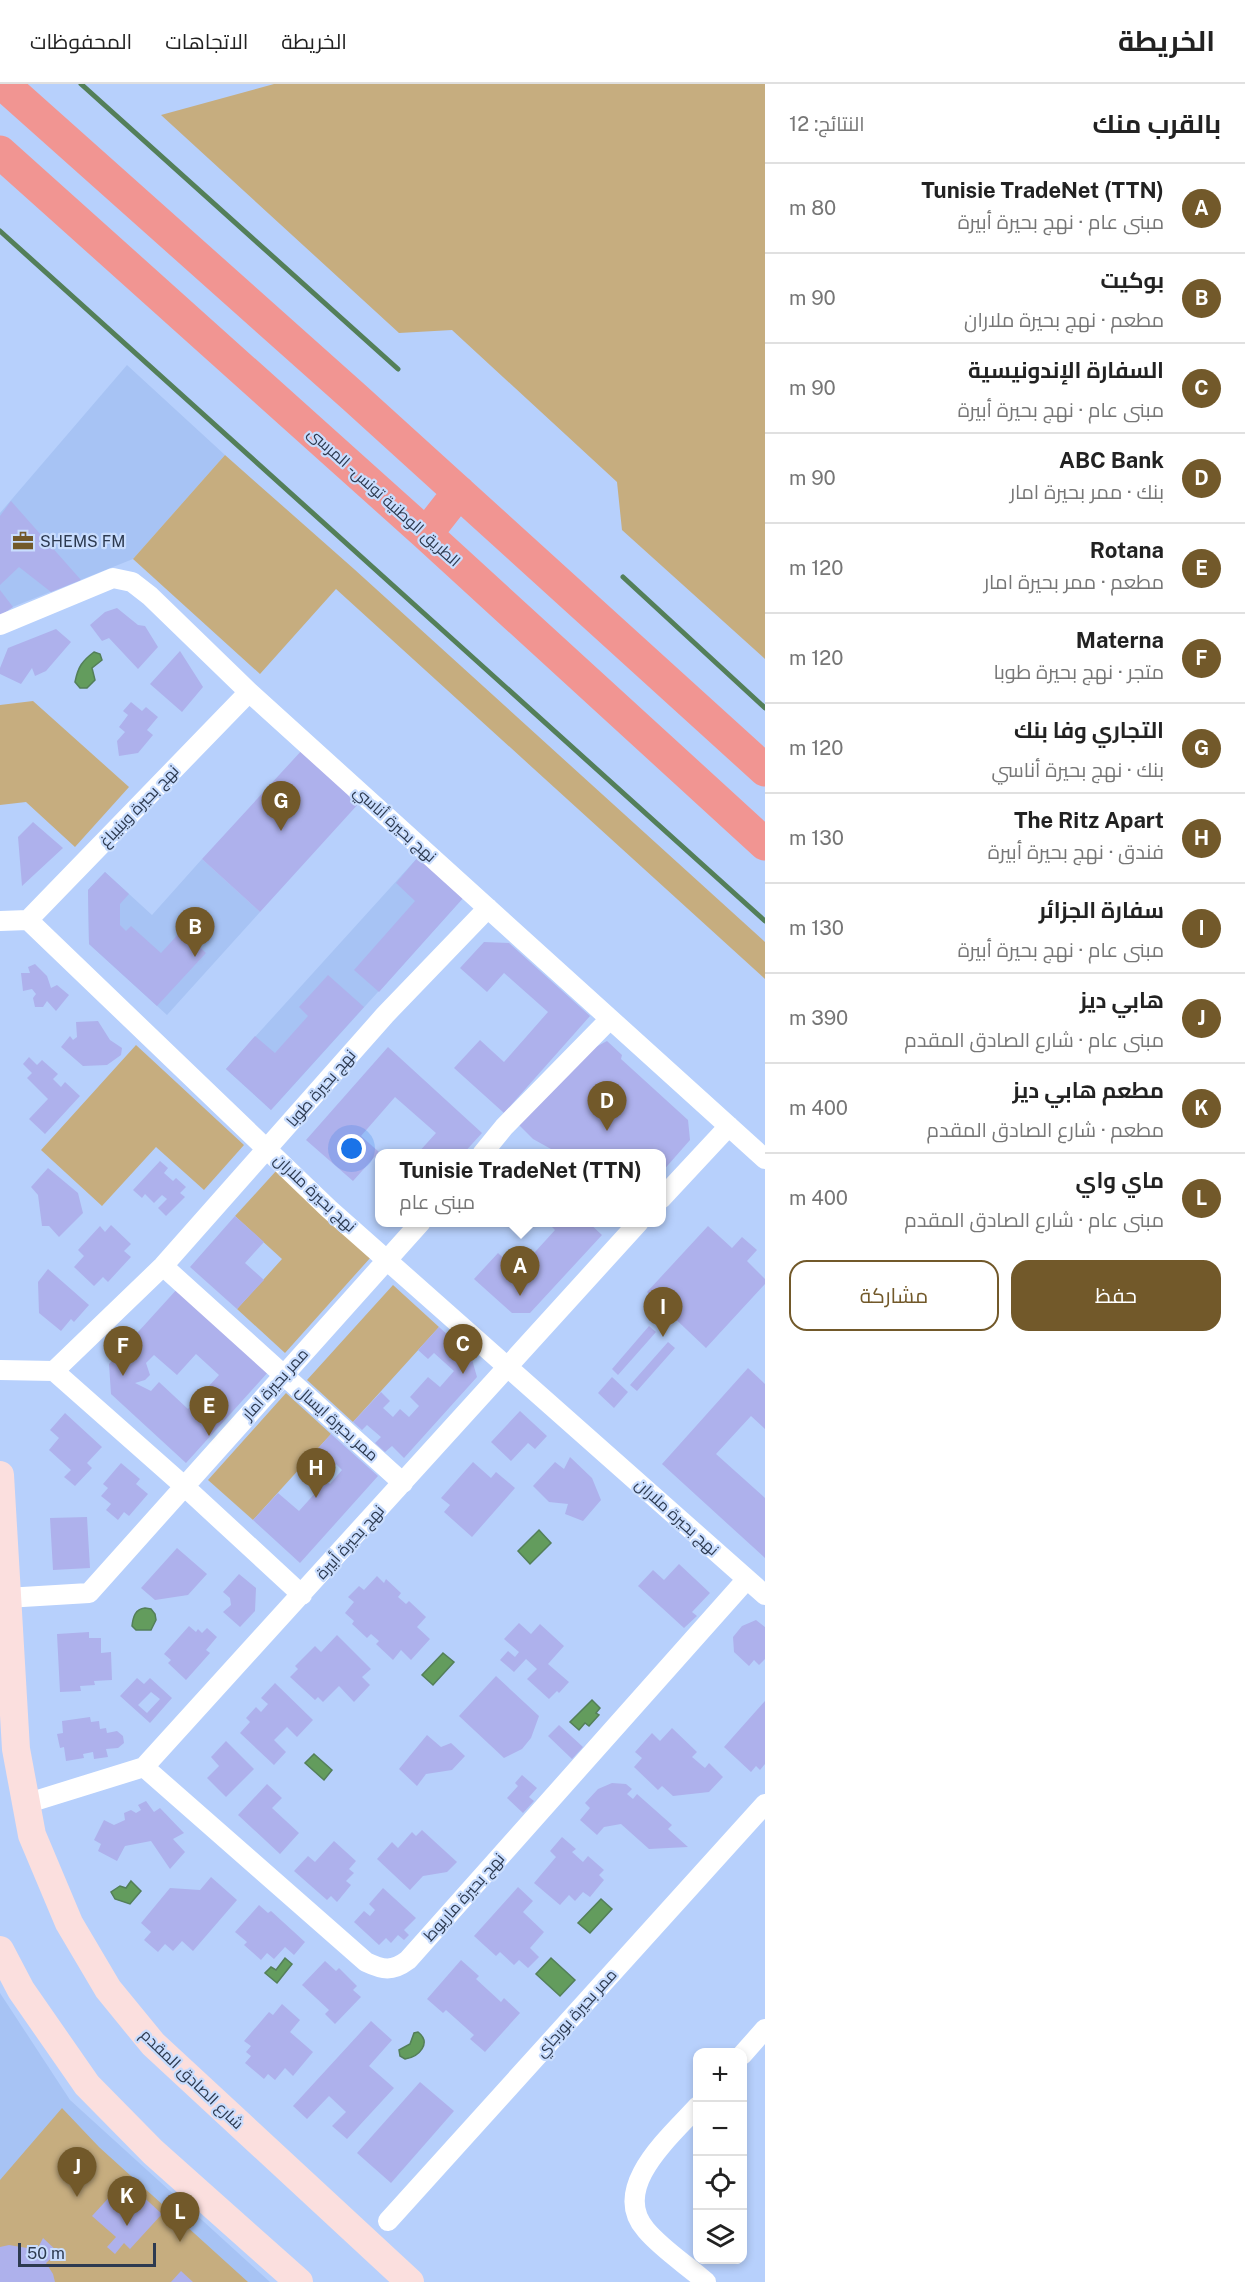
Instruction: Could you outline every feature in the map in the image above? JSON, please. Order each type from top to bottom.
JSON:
[{"type":"highway","points":[[3,84],[459,492],[765,770]]},
{"type":"highway","name":"الطريق الوطنية تونس - المرسى","points":[[0,152],[426,534],[765,843]]},
{"type":"highway","points":[[426,534],[459,492]]},
{"type":"main road","name":"شارع الصادق المقدم","points":[[0,1475],[16,1749],[32,1835],[69,1923],[108,1989],[153,2044],[410,2282]]},
{"type":"main road","points":[[0,1950],[21,1990],[87,2085],[153,2152],[299,2282]]},
{"type":"street","name":"نهج بحيرة أناسي","points":[[0,625],[113,578],[132,582],[150,596],[249,692],[765,1159]]},
{"type":"street","name":"نهج بحيرة وينيباغ","points":[[28,920],[249,692]]},
{"type":"street","name":"نهج بحيرة طوبا","points":[[54,1371],[163,1266],[385,1015],[488,908]]},
{"type":"street","points":[[0,921],[28,920]]},
{"type":"street","name":"نهج بحيرة ملاران","points":[[28,920],[329,1209],[765,1595]]},
{"type":"street","points":[[486,1149],[610,1019]]},
{"type":"street","points":[[666,1194],[729,1126]]},
{"type":"street","name":"ممر بحيرة امار","points":[[6,1598],[88,1593],[417,1227]]},
{"type":"street","name":"نهج بحيرة أبيرة","points":[[144,1767],[634,1227]]},
{"type":"street","name":"ممر بحيرة ايسال","points":[[163,1266],[403,1483]]},
{"type":"street","points":[[0,1370],[54,1371],[302,1595]]},
{"type":"street","name":"نهج بحيرة ماريوط","points":[[144,1767],[366,1962],[382,1970],[397,1968],[408,1960],[747,1579]]},
{"type":"street","points":[[25,1804],[144,1767]]},
{"type":"street","name":"ممر بحيرة بورجاي","points":[[388,2221],[765,1804]]},
{"type":"street","points":[[747,2049],[765,2029]]},
{"type":"street","points":[[693,2112],[654,2155],[640,2175],[635,2191],[637,2213],[645,2229],[706,2282]]},
{"type":"shaded area","points":[[274,84],[765,84],[765,659],[622,530],[617,482],[452,330],[399,333],[161,115]]},
{"type":"shaded area","points":[[127,365],[225,455],[133,559],[0,612],[0,513]]},
{"type":"shaded area","points":[[225,455],[765,942],[765,979],[336,589],[260,674],[133,559]]},
{"type":"shaded area","points":[[94,652],[100,654],[102,660],[92,668],[95,680],[87,688],[80,688],[75,682],[78,672],[84,661]]},
{"type":"shaded area","points":[[33,701],[129,787],[75,847],[26,802],[0,805],[0,705]]},
{"type":"shaded area","points":[[419,856],[464,897],[271,1110],[226,1069]]},
{"type":"shaded area","points":[[202,859],[260,912],[167,1015],[89,944],[88,890],[105,872],[152,915]]},
{"type":"shaded area","points":[[136,1045],[244,1145],[204,1190],[156,1147],[102,1206],[41,1150]]},
{"type":"shaded area","points":[[276,1171],[371,1257],[285,1353],[237,1309],[282,1259],[235,1216]]},
{"type":"shaded area","points":[[393,1285],[439,1327],[353,1422],[307,1380]]},
{"type":"shaded area","points":[[286,1393],[331,1434],[253,1520],[208,1480]]},
{"type":"shaded area","points":[[539,1530],[551,1543],[530,1564],[518,1551]]},
{"type":"shaded area","points":[[151,1609],[156,1620],[151,1630],[136,1630],[132,1626],[134,1617],[139,1610]]},
{"type":"shaded area","points":[[443,1653],[454,1662],[433,1685],[422,1675]]},
{"type":"shaded area","points":[[592,1700],[600,1708],[596,1713],[599,1715],[589,1726],[585,1723],[579,1730],[570,1722]]},
{"type":"shaded area","points":[[314,1754],[332,1770],[324,1780],[305,1763]]},
{"type":"shaded area","points":[[131,1881],[141,1891],[130,1904],[115,1899],[111,1892],[120,1886],[126,1888]]},
{"type":"shaded area","points":[[601,1899],[612,1909],[590,1933],[578,1923]]},
{"type":"shaded area","points":[[285,1958],[292,1964],[277,1983],[265,1973],[271,1967],[276,1970]]},
{"type":"shaded area","points":[[551,1958],[575,1980],[560,1996],[536,1974]]},
{"type":"shaded area","points":[[0,1993],[70,2100],[270,2282],[0,2282]]},
{"type":"shaded area","points":[[418,2032],[424,2041],[422,2049],[410,2058],[405,2059],[400,2056],[399,2050],[410,2044],[414,2033]]},
{"type":"shaded area","points":[[62,2108],[99,2147],[248,2282],[0,2282],[0,2180]]},
{"type":"building","name":"SHEMS FM","points":[[11,501],[81,580],[51,592],[19,567],[0,585],[0,516]]},
{"type":"building","points":[[0,590],[13,607],[0,616]]},
{"type":"building","points":[[117,608],[138,625],[145,626],[158,647],[138,669],[109,638],[102,641],[90,625],[105,612]]},
{"type":"building","points":[[56,629],[71,642],[46,671],[35,676],[32,668],[21,684],[0,674],[8,648]]},
{"type":"building","points":[[180,651],[203,687],[182,712],[150,684]]},
{"type":"building","points":[[131,702],[142,711],[146,707],[158,717],[147,730],[153,735],[138,753],[119,756],[117,741],[125,732],[119,727],[128,715],[123,711]]},
{"type":"building","points":[[303,749],[360,802],[260,912],[202,859]]},
{"type":"building","points":[[33,822],[63,848],[22,886],[18,837]]},
{"type":"building","points":[[419,856],[464,897],[379,992],[354,970],[415,901],[396,883]]},
{"type":"building","points":[[105,872],[129,894],[120,904],[120,925],[126,931],[131,926],[161,953],[182,930],[206,953],[157,1006],[89,944],[88,890]]},
{"type":"building","points":[[484,942],[509,943],[590,1016],[504,1113],[454,1068],[480,1040],[504,1062],[548,1012],[504,973],[487,992],[460,968]]},
{"type":"building","points":[[35,964],[47,976],[51,988],[57,985],[69,995],[56,1011],[47,1001],[43,1007],[35,1007],[33,998],[36,994],[32,989],[23,991],[21,973],[30,973],[28,967]]},
{"type":"building","points":[[328,975],[364,1007],[271,1110],[226,1069],[255,1036],[275,1053],[308,1016],[299,1007]]},
{"type":"building","points":[[98,1021],[110,1040],[122,1048],[121,1055],[107,1065],[83,1066],[61,1047],[70,1036],[73,1040],[77,1037],[76,1022]]},
{"type":"building","points":[[607,1041],[622,1055],[621,1059],[688,1120],[690,1140],[666,1167],[666,1149],[551,1149],[533,1139],[516,1122],[575,1058]]},
{"type":"building","points":[[388,1047],[482,1133],[468,1149],[422,1149],[436,1133],[395,1097],[361,1136],[376,1149],[375,1156],[353,1181],[306,1140]]},
{"type":"building","points":[[29,1057],[37,1065],[42,1060],[58,1074],[53,1079],[61,1087],[65,1082],[80,1096],[45,1134],[29,1119],[48,1099],[27,1078],[32,1073],[23,1064]]},
{"type":"building","points":[[160,1161],[168,1168],[164,1173],[173,1181],[176,1178],[186,1187],[180,1193],[185,1197],[166,1216],[158,1208],[167,1199],[162,1195],[154,1203],[145,1194],[142,1198],[133,1190]]},
{"type":"building","points":[[48,1168],[78,1193],[83,1213],[59,1237],[49,1226],[42,1226],[38,1195],[31,1187]]},
{"type":"building","points":[[235,1216],[264,1242],[245,1263],[264,1280],[237,1309],[190,1267]]},
{"type":"building","points":[[111,1225],[131,1244],[124,1251],[131,1257],[108,1282],[103,1277],[94,1286],[74,1267],[84,1256],[78,1250],[100,1226],[105,1232]]},
{"type":"building","points":[[708,1226],[732,1248],[742,1237],[757,1250],[747,1261],[765,1279],[765,1284],[706,1348],[647,1292]]},
{"type":"building","points":[[552,1227],[593,1227],[602,1235],[530,1313],[512,1313],[474,1279],[498,1253],[512,1266],[525,1263],[555,1230]]},
{"type":"building","points":[[48,1269],[89,1305],[74,1322],[71,1319],[61,1331],[39,1313],[38,1282]]},
{"type":"building","points":[[178,1288],[269,1371],[186,1463],[111,1394],[109,1364]],"holes":[[[196,1354],[219,1375],[188,1409],[159,1382],[151,1391],[135,1383],[145,1380],[150,1375],[146,1363],[154,1355],[177,1375]]]},
{"type":"building","points":[[649,1326],[656,1332],[618,1375],[612,1369]]},
{"type":"building","points":[[439,1327],[471,1356],[477,1377],[404,1458],[392,1446],[385,1452],[375,1443],[381,1437],[367,1425],[362,1430],[353,1422],[381,1392],[390,1401],[383,1408],[393,1417],[400,1409],[409,1417],[419,1406],[410,1397],[428,1377],[440,1387],[454,1371],[434,1353],[428,1359],[418,1350]]},
{"type":"building","points":[[668,1342],[675,1348],[637,1391],[630,1385]]},
{"type":"building","points":[[748,1368],[765,1384],[765,1429],[751,1416],[716,1454],[765,1498],[765,1558],[662,1464]]},
{"type":"building","points":[[612,1377],[628,1392],[614,1408],[598,1393]]},
{"type":"building","points":[[520,1411],[547,1436],[535,1449],[528,1443],[511,1461],[491,1442]]},
{"type":"building","points":[[65,1413],[102,1447],[87,1463],[92,1468],[75,1486],[64,1477],[71,1470],[49,1450],[59,1438],[50,1430]]},
{"type":"building","points":[[331,1434],[378,1476],[300,1563],[253,1520],[278,1493],[299,1511],[326,1481],[330,1484],[342,1470],[336,1464],[330,1471],[312,1455]]},
{"type":"building","points":[[570,1457],[592,1478],[601,1500],[583,1521],[565,1514],[568,1504],[549,1502],[533,1486],[555,1462],[564,1469]]},
{"type":"building","points":[[473,1462],[491,1478],[496,1472],[515,1488],[472,1537],[444,1512],[450,1505],[441,1498]]},
{"type":"building","points":[[121,1463],[140,1479],[136,1484],[148,1494],[129,1516],[124,1512],[118,1520],[106,1510],[111,1504],[101,1496],[108,1488],[103,1484]]},
{"type":"building","points":[[87,1517],[90,1568],[53,1570],[50,1518]]},
{"type":"building","points":[[177,1548],[207,1574],[188,1595],[155,1600],[141,1588]]},
{"type":"building","points":[[679,1564],[710,1593],[692,1612],[697,1616],[684,1628],[638,1586],[653,1570],[664,1580]]},
{"type":"building","points":[[239,1574],[256,1588],[255,1611],[240,1627],[223,1612],[231,1605],[230,1598],[223,1592]]},
{"type":"building","points":[[377,1576],[384,1583],[386,1579],[401,1593],[398,1597],[406,1604],[409,1601],[426,1617],[417,1627],[430,1639],[411,1660],[401,1650],[393,1660],[376,1644],[379,1641],[371,1634],[367,1638],[352,1624],[354,1621],[345,1613],[354,1602],[348,1597],[359,1586],[364,1590]]},
{"type":"building","points":[[756,1620],[765,1627],[765,1659],[759,1665],[754,1660],[749,1666],[734,1652],[733,1637],[742,1626]]},
{"type":"building","points":[[519,1623],[531,1634],[540,1624],[564,1646],[548,1664],[569,1682],[559,1693],[557,1691],[549,1699],[527,1679],[537,1669],[526,1659],[514,1672],[500,1660],[508,1651],[515,1657],[519,1652],[504,1639]]},
{"type":"building","points":[[189,1626],[196,1632],[198,1629],[202,1633],[207,1628],[217,1637],[206,1650],[210,1653],[186,1680],[168,1663],[171,1660],[164,1654]]},
{"type":"building","points":[[89,1632],[89,1638],[101,1638],[101,1653],[111,1652],[112,1680],[94,1681],[95,1685],[80,1686],[81,1691],[60,1692],[57,1634]]},
{"type":"building","points":[[337,1635],[371,1669],[362,1677],[370,1685],[354,1702],[339,1686],[323,1702],[318,1697],[315,1700],[290,1677],[298,1669],[295,1666],[315,1646],[321,1652]]},
{"type":"building","points":[[496,1676],[539,1716],[531,1738],[522,1749],[504,1758],[459,1716]]},
{"type":"building","points":[[137,1678],[144,1684],[150,1678],[172,1698],[150,1723],[120,1696]],"holes":[[[151,1692],[160,1699],[147,1713],[138,1705]]]},
{"type":"building","points":[[275,1683],[313,1720],[297,1737],[287,1727],[274,1740],[286,1752],[274,1765],[240,1733],[250,1722],[246,1718],[256,1707],[261,1712],[268,1704],[261,1698]]},
{"type":"building","points":[[765,1701],[765,1764],[760,1770],[756,1766],[751,1772],[724,1747]]},
{"type":"building","points":[[90,1717],[91,1722],[99,1721],[100,1729],[106,1728],[107,1733],[117,1731],[123,1736],[124,1743],[118,1748],[106,1749],[108,1757],[94,1759],[93,1752],[83,1754],[84,1758],[66,1761],[64,1747],[60,1748],[57,1734],[63,1733],[62,1721]]},
{"type":"building","points":[[559,1725],[583,1747],[572,1759],[548,1736]]},
{"type":"building","points":[[672,1728],[697,1752],[692,1757],[705,1768],[709,1763],[723,1777],[709,1792],[673,1796],[662,1786],[658,1790],[634,1767],[642,1758],[635,1752],[652,1733],[660,1741]]},
{"type":"building","points":[[427,1735],[441,1747],[451,1743],[465,1756],[452,1770],[426,1774],[417,1786],[399,1769]]},
{"type":"building","points":[[226,1741],[254,1769],[226,1797],[207,1778],[219,1766],[211,1757]]},
{"type":"building","points":[[522,1775],[537,1788],[529,1797],[534,1801],[523,1813],[507,1798],[518,1786],[515,1783]]},
{"type":"building","points":[[612,1783],[626,1784],[632,1789],[627,1794],[633,1799],[637,1794],[672,1825],[668,1829],[688,1847],[649,1849],[621,1824],[604,1827],[597,1835],[580,1820],[590,1808],[585,1803],[598,1789]]},
{"type":"building","points":[[267,1784],[282,1798],[272,1808],[299,1833],[280,1854],[238,1815]]},
{"type":"building","points":[[146,1801],[154,1812],[160,1808],[184,1833],[173,1839],[185,1852],[170,1869],[151,1841],[125,1846],[117,1861],[98,1851],[101,1844],[94,1840],[104,1820],[114,1825],[125,1820],[124,1813],[131,1810],[136,1813],[141,1810],[138,1805]]},
{"type":"building","points":[[422,1830],[457,1862],[447,1872],[423,1876],[410,1890],[377,1859],[392,1842],[398,1848],[412,1832],[416,1836]]},
{"type":"building","points":[[562,1837],[576,1849],[572,1852],[583,1862],[588,1856],[604,1870],[599,1875],[604,1880],[590,1897],[583,1892],[575,1901],[569,1895],[560,1905],[534,1883],[556,1857],[550,1851]]},
{"type":"building","points":[[334,1841],[356,1861],[349,1869],[354,1873],[346,1881],[351,1885],[337,1902],[331,1896],[327,1900],[294,1871],[308,1856],[315,1862]]},
{"type":"building","points":[[211,1877],[237,1900],[193,1951],[182,1941],[173,1951],[165,1944],[158,1952],[144,1940],[151,1932],[141,1923],[170,1888],[200,1890]]},
{"type":"building","points":[[518,1887],[533,1901],[523,1912],[544,1932],[530,1948],[539,1957],[528,1968],[519,1960],[514,1965],[500,1952],[496,1956],[474,1936]]},
{"type":"building","points":[[383,1888],[416,1918],[404,1930],[409,1935],[404,1940],[398,1935],[391,1943],[386,1938],[379,1945],[354,1922],[364,1911],[370,1916],[375,1910],[369,1904]]},
{"type":"building","points":[[259,1905],[268,1913],[271,1911],[305,1942],[294,1955],[285,1947],[274,1959],[267,1953],[261,1960],[244,1945],[247,1942],[235,1932]]},
{"type":"building","points":[[461,1960],[479,1976],[476,1979],[501,2002],[504,1998],[520,2013],[485,2052],[470,2039],[474,2035],[446,2010],[443,2013],[427,1999]]},
{"type":"building","points":[[325,1961],[336,1971],[339,1968],[357,1986],[353,1990],[361,1997],[335,2024],[325,2014],[329,2010],[302,1985]]},
{"type":"building","points":[[282,2004],[300,2020],[290,2032],[313,2052],[293,2076],[285,2068],[275,2080],[268,2074],[264,2079],[245,2063],[251,2056],[246,2052],[251,2046],[244,2041],[269,2012],[273,2015]]},
{"type":"building","points":[[371,2021],[392,2040],[369,2066],[394,2088],[347,2139],[332,2126],[346,2112],[329,2096],[307,2119],[293,2106]]},
{"type":"building","points":[[420,2082],[454,2111],[391,2183],[357,2153]]},
{"type":"building","points":[[125,2180],[162,2214],[130,2249],[124,2243],[115,2254],[107,2247],[116,2237],[92,2216]]},
{"type":"building","points":[[43,2238],[58,2252],[46,2263],[55,2282],[0,2282],[0,2247],[9,2245],[27,2248],[35,2254]]},
{"type":"building","points":[[181,2271],[193,2282],[171,2282]]},
{"type":"waterway","points":[[81,84],[398,369]]},
{"type":"waterway","points":[[0,231],[765,921]]},
{"type":"waterway","points":[[623,577],[765,708]]},
{"type":"place","name":"SHEMS FM","points":[[23,541]]},
{"type":"place","name":"التجاري وفا بنك","points":[[281,831]]},
{"type":"place","name":"بوكيت","points":[[195,957]]},
{"type":"place","name":"ABC Bank","points":[[607,1131]]},
{"type":"place","name":"Tunisie TradeNet (TTN)","points":[[520,1296]]},
{"type":"place","name":"سفارة الجزائر","points":[[663,1337]]},
{"type":"place","name":"السفارة الإندونيسية","points":[[463,1374]]},
{"type":"place","name":"Materna","points":[[123,1376]]},
{"type":"place","name":"Rotana","points":[[209,1436]]},
{"type":"place","name":"The Ritz Apart","points":[[316,1498]]},
{"type":"place","name":"هابي ديز","points":[[77,2197]]},
{"type":"place","name":"مطعم هابي ديز","points":[[127,2226]]},
{"type":"place","name":"ماي واي","points":[[180,2242]]}]
